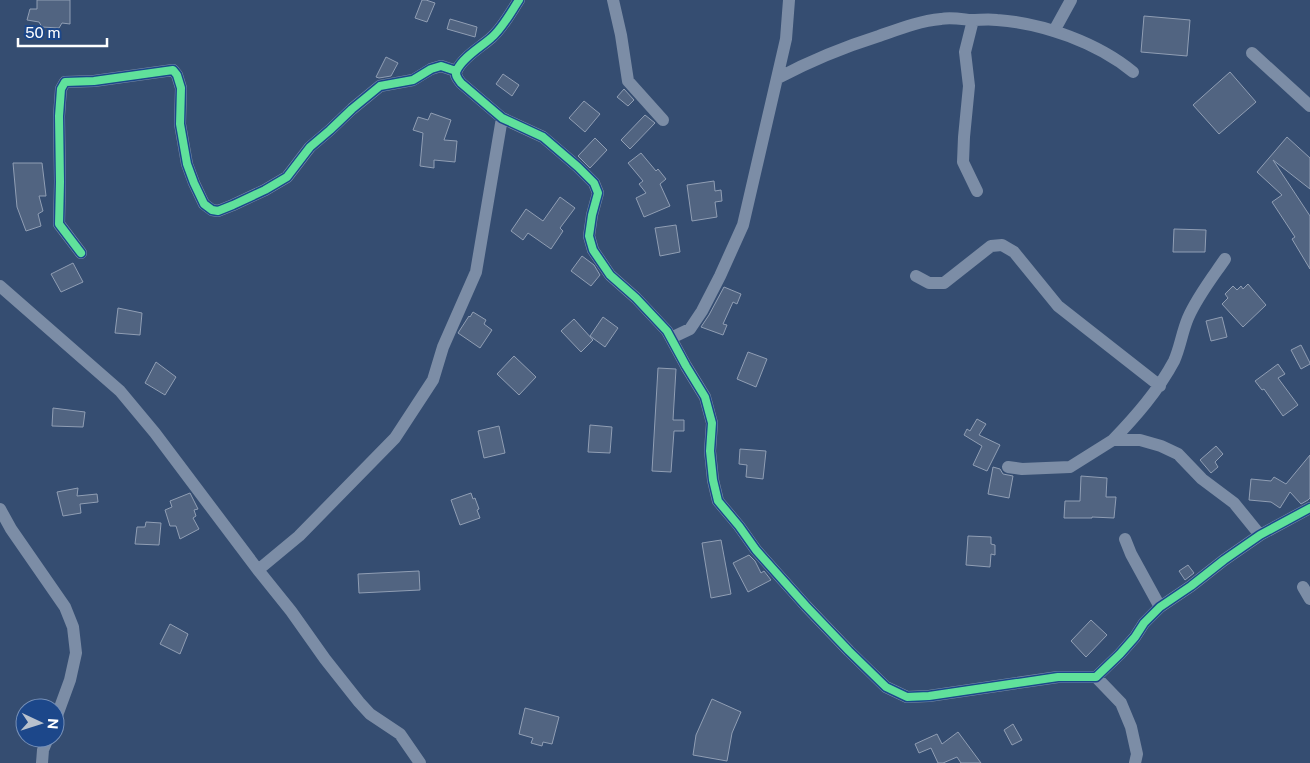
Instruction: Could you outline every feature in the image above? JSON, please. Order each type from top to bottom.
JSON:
[{"type":"street","points":[[519,0],[493,36],[475,50],[456,71],[456,76],[461,83],[502,118],[543,136],[594,183],[598,193],[589,236],[593,250],[610,275],[636,298],[667,331],[705,397],[712,423],[710,450],[713,480],[718,501],[756,550],[806,606],[849,652],[886,686],[907,697],[929,696],[1058,677],[1096,677],[1120,654],[1144,623],[1160,607],[1260,536],[1310,508]]},
{"type":"street","points":[[612,0],[621,36],[628,81],[663,120]]},
{"type":"street","points":[[671,338],[690,329],[720,276],[743,225],[778,78],[786,38],[789,0]]},
{"type":"street","points":[[1054,32],[1071,0]]},
{"type":"street","points":[[778,78],[806,63],[844,47],[921,22],[943,18],[998,20],[1034,26],[1098,50],[1134,72]]},
{"type":"street","points":[[973,20],[964,52],[969,86],[963,162],[977,191]]},
{"type":"street","points":[[1252,53],[1310,106]]},
{"type":"street","points":[[81,253],[59,224],[59,116],[61,89],[66,82],[172,70],[177,75],[181,88],[180,124],[187,164],[204,204],[212,210],[218,211],[249,198],[287,177],[310,147],[380,86],[413,80],[431,69],[441,66],[456,71]]},
{"type":"street","points":[[258,570],[299,536],[395,438],[433,380],[443,347],[476,272],[502,118]]},
{"type":"street","points":[[916,276],[930,283],[944,282],[991,246],[1002,245],[1014,252],[1058,306],[1160,386]]},
{"type":"street","points":[[1008,467],[1022,469],[1070,467],[1113,440],[1160,386],[1175,360],[1188,317],[1225,259]]},
{"type":"street","points":[[0,286],[120,391],[156,433],[359,702],[370,714],[400,734],[420,763]]},
{"type":"street","points":[[1113,440],[1140,440],[1161,446],[1178,454],[1202,479],[1234,503],[1260,536]]},
{"type":"street","points":[[0,508],[11,529],[65,608],[73,627],[76,653],[63,698]]},
{"type":"street","points":[[1125,539],[1131,554],[1160,607]]},
{"type":"street","points":[[1303,587],[1310,599]]},
{"type":"street","points":[[1096,677],[1121,703],[1131,727],[1137,754],[1135,763]]},
{"type":"street","points":[[42,763],[44,748]]},
{"type":"building","points":[[37,0],[70,0],[70,24],[62,23],[59,28],[42,27],[39,22],[27,20],[30,9],[37,9]]},
{"type":"building","points":[[422,0],[435,3],[427,22],[415,18]]},
{"type":"building","points":[[1144,16],[1190,20],[1187,56],[1141,52]]},
{"type":"building","points":[[450,19],[477,27],[475,37],[447,29]]},
{"type":"building","points":[[386,57],[398,63],[391,76],[376,77]]},
{"type":"building","points":[[1230,72],[1256,102],[1219,134],[1193,105]]},
{"type":"building","points":[[503,74],[519,85],[512,96],[496,84]]},
{"type":"building","points":[[624,89],[634,100],[628,106],[617,97]]},
{"type":"building","points":[[584,101],[600,114],[585,132],[569,118]]},
{"type":"building","points":[[431,113],[451,120],[444,140],[457,141],[455,162],[434,160],[434,168],[420,166],[423,133],[413,130],[418,117],[428,120]]},
{"type":"building","points":[[645,115],[655,123],[630,149],[621,140]]},
{"type":"building","points":[[1287,137],[1310,158],[1310,189],[1273,160],[1310,216],[1310,269],[1292,239],[1295,237],[1272,202],[1282,195],[1257,172]]},
{"type":"building","points":[[595,138],[607,150],[590,168],[578,156]]},
{"type":"building","points":[[641,153],[656,171],[658,169],[666,179],[660,184],[670,206],[644,217],[636,198],[646,193],[639,184],[643,181],[628,163]]},
{"type":"building","points":[[13,163],[42,163],[46,196],[39,196],[43,211],[38,214],[41,226],[26,231],[17,207]]},
{"type":"building","points":[[714,181],[715,191],[721,190],[722,201],[715,202],[717,217],[692,221],[687,185]]},
{"type":"building","points":[[560,197],[575,208],[560,228],[563,231],[551,249],[528,233],[523,240],[511,231],[526,209],[543,221]]},
{"type":"building","points":[[676,225],[680,252],[660,256],[655,228]]},
{"type":"building","points":[[1174,229],[1206,230],[1205,252],[1173,252]]},
{"type":"building","points":[[582,256],[594,265],[600,275],[591,286],[571,271]]},
{"type":"building","points":[[73,263],[83,282],[61,292],[51,274]]},
{"type":"building","points":[[1248,284],[1266,305],[1243,327],[1222,304],[1228,298],[1225,294],[1233,286],[1237,290],[1241,286],[1243,289]]},
{"type":"building","points":[[724,287],[741,294],[737,304],[733,302],[723,324],[727,325],[723,335],[701,327]]},
{"type":"building","points":[[118,308],[142,313],[140,335],[115,333]]},
{"type":"building","points":[[473,312],[486,320],[484,324],[492,330],[480,348],[458,333]]},
{"type":"building","points":[[603,317],[618,328],[605,347],[590,336]]},
{"type":"building","points":[[1222,317],[1227,337],[1211,341],[1206,321]]},
{"type":"building","points":[[574,319],[593,340],[581,352],[561,331]]},
{"type":"building","points":[[1301,345],[1310,364],[1301,369],[1291,350]]},
{"type":"building","points":[[748,352],[767,359],[756,387],[737,379]]},
{"type":"building","points":[[514,356],[536,377],[519,395],[497,374]]},
{"type":"building","points":[[156,362],[176,377],[165,395],[145,383]]},
{"type":"building","points":[[1278,364],[1285,374],[1278,378],[1298,405],[1283,416],[1264,389],[1262,390],[1255,381]]},
{"type":"building","points":[[658,368],[676,369],[673,420],[684,420],[684,431],[674,431],[671,472],[652,471]]},
{"type":"building","points":[[53,408],[85,412],[83,427],[52,426]]},
{"type":"building","points":[[977,419],[986,424],[979,435],[1000,445],[987,471],[973,465],[982,446],[964,435],[967,429],[970,431]]},
{"type":"building","points":[[590,425],[612,427],[610,453],[588,452]]},
{"type":"building","points":[[499,426],[505,453],[484,458],[478,431]]},
{"type":"building","points":[[1216,446],[1223,454],[1215,462],[1218,467],[1211,473],[1200,460]]},
{"type":"building","points":[[740,449],[766,451],[763,479],[746,477],[747,465],[739,464]]},
{"type":"building","points":[[1310,455],[1310,498],[1308,500],[1301,504],[1290,492],[1280,508],[1271,502],[1249,500],[1251,479],[1271,481],[1274,477],[1286,484]]},
{"type":"building","points":[[993,467],[1000,469],[1003,474],[1013,476],[1009,498],[988,494]]},
{"type":"building","points":[[1081,476],[1107,478],[1106,497],[1116,497],[1114,518],[1064,518],[1065,501],[1080,501]]},
{"type":"building","points":[[78,488],[77,496],[97,494],[98,502],[80,504],[81,513],[63,516],[57,492]]},
{"type":"building","points":[[190,493],[198,509],[194,510],[196,516],[193,518],[199,529],[180,539],[176,526],[170,526],[165,510],[172,507],[170,501]]},
{"type":"building","points":[[471,493],[479,509],[477,510],[480,518],[460,525],[451,500]]},
{"type":"building","points":[[146,522],[161,523],[159,545],[135,544],[137,527],[145,527]]},
{"type":"building","points":[[968,536],[991,537],[991,544],[995,545],[995,555],[991,554],[990,567],[966,565]]},
{"type":"building","points":[[721,540],[731,594],[711,598],[702,543]]},
{"type":"building","points":[[749,555],[755,561],[761,573],[764,571],[771,580],[748,592],[733,563]]},
{"type":"building","points":[[1188,565],[1194,573],[1185,580],[1179,571]]},
{"type":"building","points":[[419,571],[420,590],[359,593],[358,574]]},
{"type":"building","points":[[1091,620],[1107,635],[1086,657],[1071,641]]},
{"type":"building","points":[[170,624],[188,634],[180,654],[160,644]]},
{"type":"building","points":[[712,699],[741,712],[732,733],[727,761],[693,755],[696,735]]},
{"type":"building","points":[[525,708],[559,717],[552,744],[543,742],[542,746],[531,743],[533,738],[519,734]]},
{"type":"building","points":[[1013,724],[1022,740],[1012,745],[1004,730]]},
{"type":"building","points":[[958,732],[981,763],[961,763],[957,757],[943,763],[938,763],[931,748],[919,753],[915,744],[937,734],[942,744]]},
{"type":"cycle path","points":[[519,0],[495,34],[460,65],[456,72],[457,77],[461,83],[502,118],[543,137],[594,183],[598,193],[589,236],[593,250],[610,275],[636,298],[667,331],[705,397],[712,423],[710,451],[713,480],[718,501],[756,550],[806,606],[886,687],[907,697],[929,696],[1058,677],[1096,677],[1120,654],[1144,623],[1160,607],[1260,535],[1310,508]]},
{"type":"cycle path","points":[[81,253],[59,224],[59,116],[61,89],[65,82],[94,81],[173,70],[177,75],[181,88],[180,124],[187,164],[204,204],[212,210],[218,211],[265,190],[287,177],[310,147],[380,86],[413,80],[431,69],[441,66],[456,71]]}]
